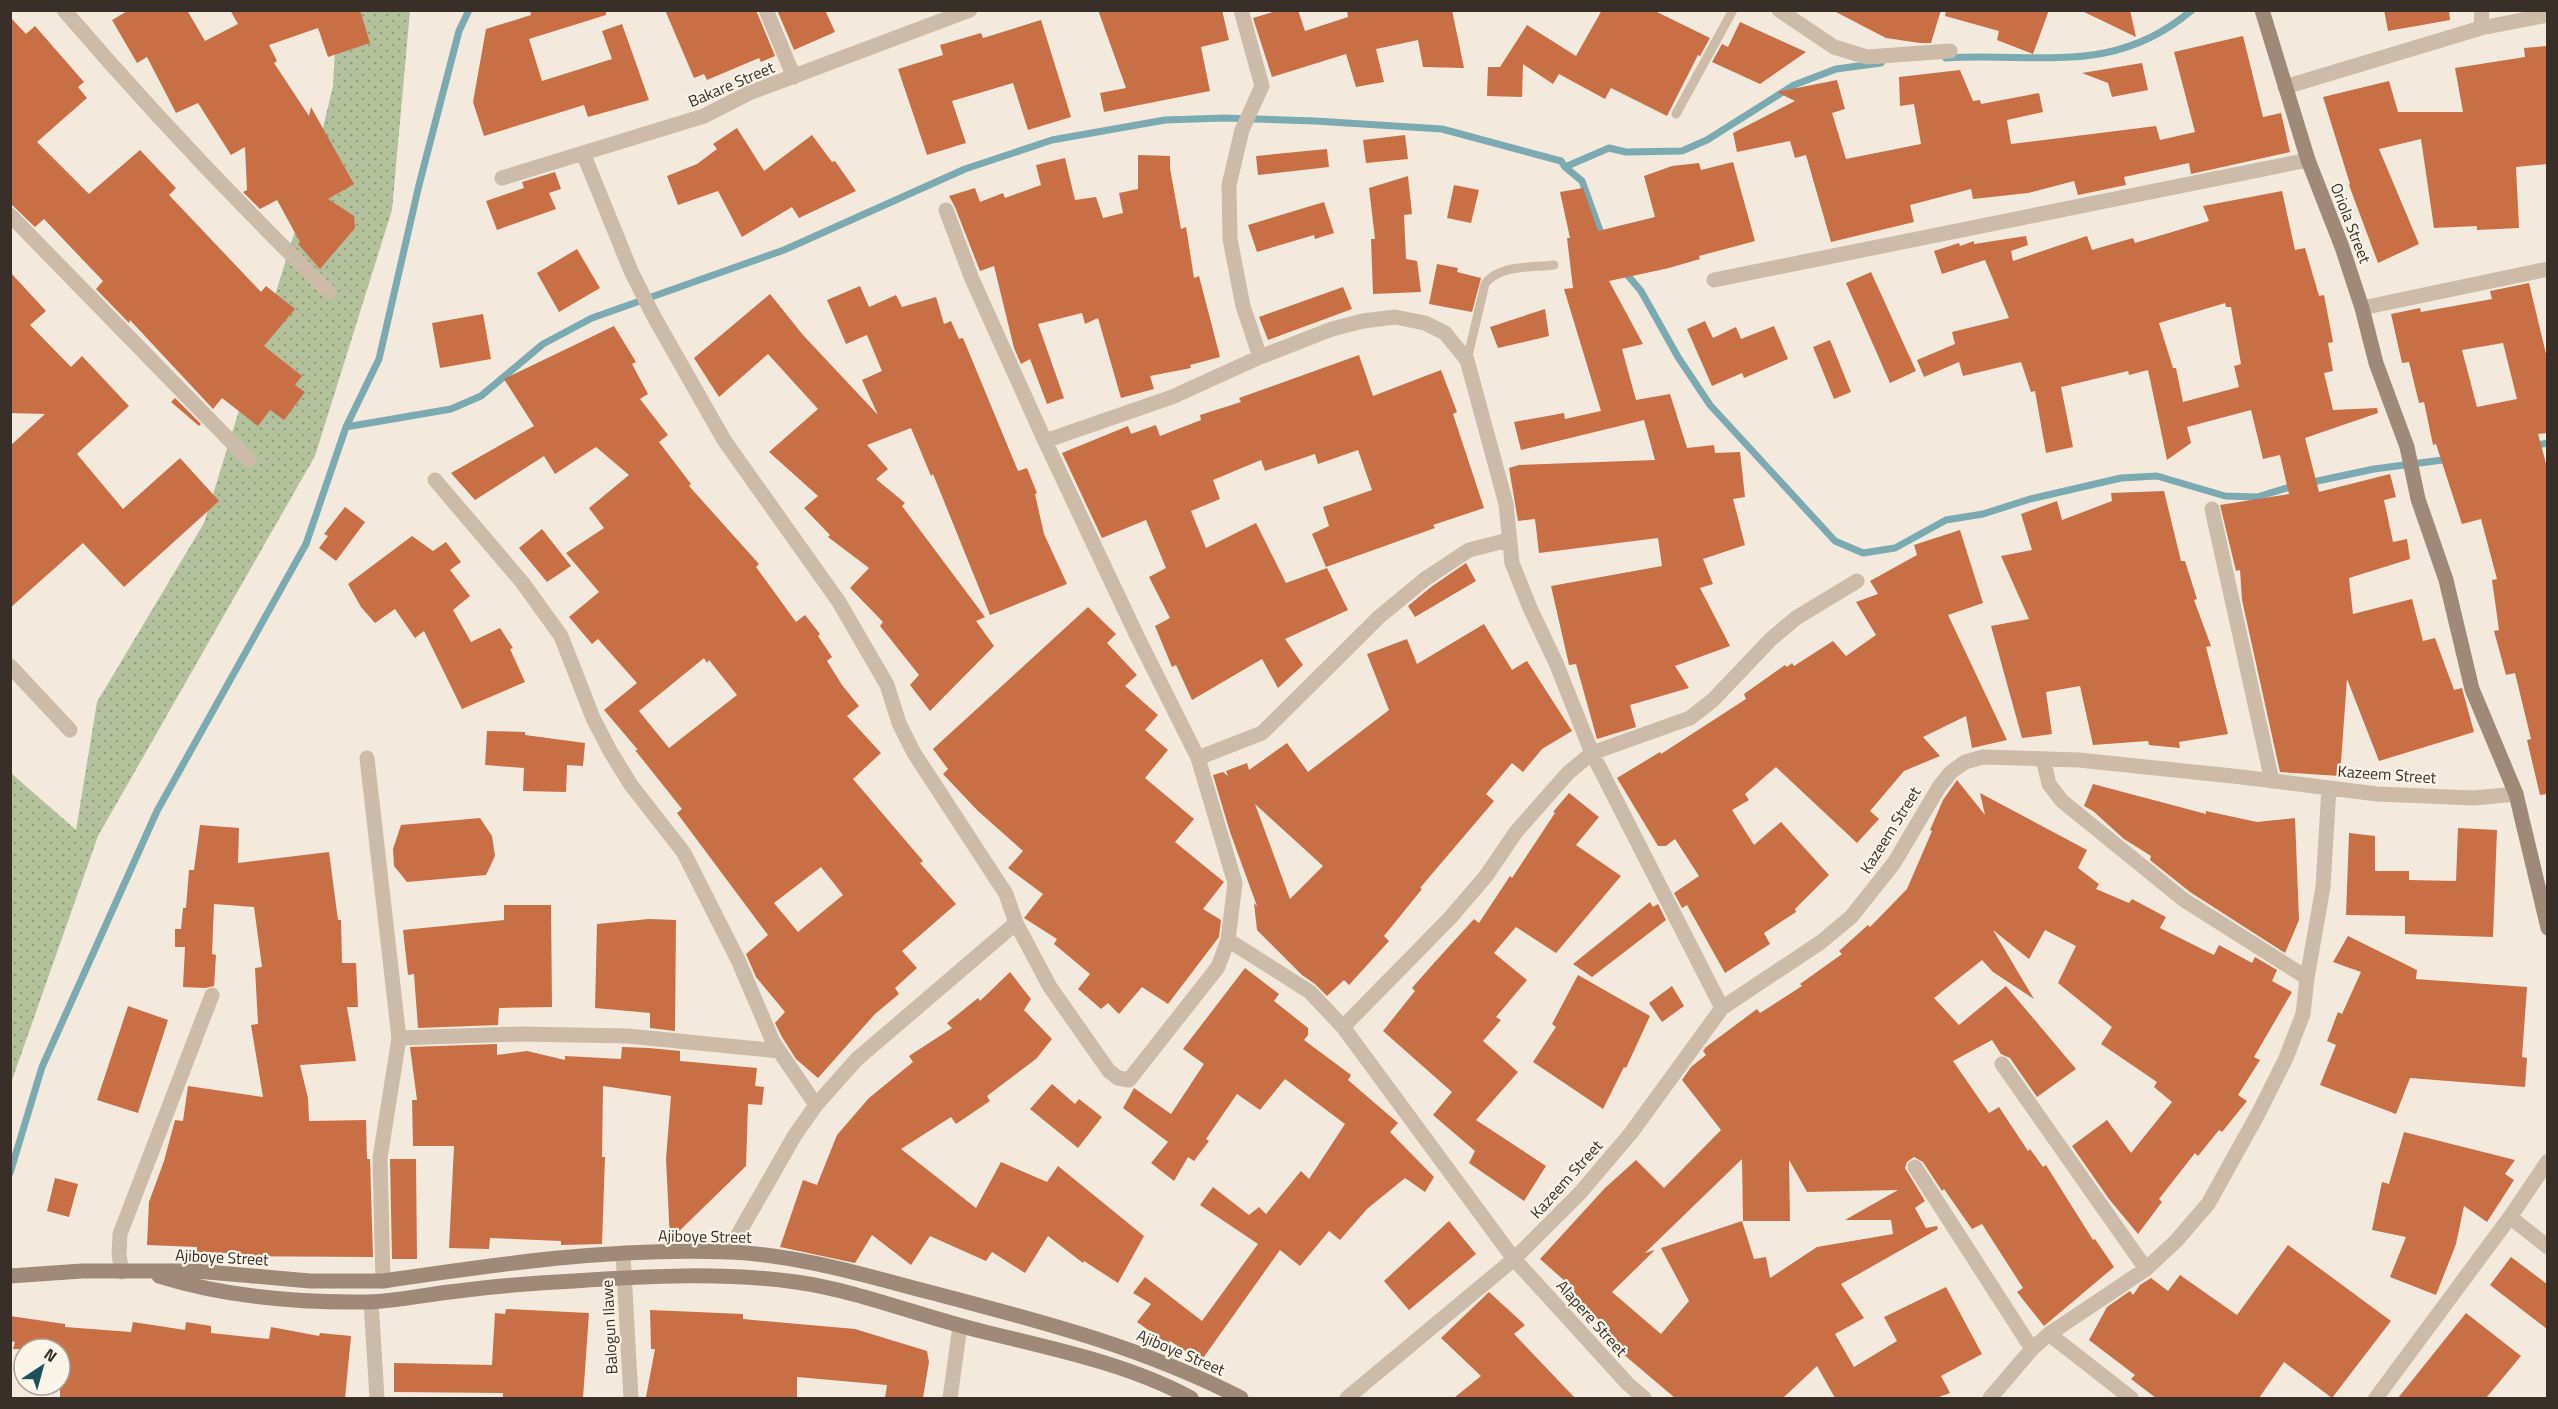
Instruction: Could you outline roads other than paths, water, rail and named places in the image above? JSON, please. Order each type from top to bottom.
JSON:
[{"type":"street","points":[[64,10],[126,82],[255,219],[330,292]]},
{"type":"street","points":[[766,10],[794,77]]},
{"type":"street","name":"Bakare Street","points":[[502,178],[704,116],[749,93],[970,10]]},
{"type":"street","points":[[1241,10],[1262,86],[1257,102],[1242,130],[1229,185],[1230,239],[1243,306],[1260,357]]},
{"type":"street","points":[[1779,10],[1834,47],[1867,57],[1950,51]]},
{"type":"street","name":"Oriola Street","points":[[2262,10],[2308,160],[2342,247],[2362,308],[2376,363],[2407,447],[2418,499],[2446,580],[2472,689],[2516,794],[2547,928]]},
{"type":"street","points":[[2481,28],[2482,10]]},
{"type":"street","points":[[2285,87],[2481,28],[2547,15]]},
{"type":"street","points":[[583,153],[631,271],[653,315],[724,440],[839,602],[887,685],[899,723],[914,753],[1006,894],[1016,923],[1050,987],[1109,1071],[1118,1078],[1129,1080],[1218,967],[1228,940],[1235,883],[1198,758],[1137,636],[1045,441],[972,279],[946,210]]},
{"type":"street","points":[[1714,280],[2308,160]]},
{"type":"street","points":[[10,215],[249,460]]},
{"type":"street","points":[[2362,308],[2547,269]]},
{"type":"street","points":[[1045,441],[1172,397],[1260,357],[1332,329],[1363,321],[1395,317],[1425,323],[1445,333],[1467,360],[1506,504],[1512,563],[1530,608],[1556,663],[1592,753],[1722,1008]]},
{"type":"street","points":[[435,480],[522,582],[561,636],[592,718],[605,743],[631,785],[684,853],[739,962],[779,1051],[816,1105]]},
{"type":"street","points":[[2212,509],[2272,782]]},
{"type":"street","points":[[1198,758],[1262,733],[1379,617],[1425,579],[1469,550],[1508,540]]},
{"type":"street","points":[[1343,1027],[1450,918],[1486,876],[1516,832],[1568,773],[1592,753],[1690,718],[1713,700],[1771,639],[1796,618],[1857,581]]},
{"type":"street","points":[[10,666],[70,730]]},
{"type":"street","points":[[367,758],[399,1038],[380,1158],[383,1281]]},
{"type":"street","name":"Kazeem Street","points":[[1347,1398],[1514,1259],[1580,1193],[1631,1133],[1722,1008],[1821,942],[1851,917],[1894,863],[1920,817],[1951,772],[1965,762],[1983,758],[2091,762],[2377,794],[2474,798],[2516,794]]},
{"type":"street","points":[[2043,759],[2049,784],[2062,801],[2184,900],[2307,978]]},
{"type":"street","points":[[1990,1398],[2032,1349],[2049,1334],[2146,1269],[2176,1241],[2208,1204],[2286,1058],[2303,1014],[2323,887],[2329,788]]},
{"type":"street","points":[[728,1252],[795,1136],[816,1105],[857,1059],[1016,923]]},
{"type":"street","name":"Alapere Street","points":[[1228,940],[1310,992],[1343,1027],[1514,1259],[1627,1383],[1644,1398]]},
{"type":"street","points":[[115,1272],[120,1234],[212,995]]},
{"type":"street","points":[[399,1038],[520,1034],[628,1036],[779,1051]]},
{"type":"street","points":[[2002,1064],[2146,1269]]},
{"type":"street","points":[[2376,1398],[2510,1217],[2547,1161]]},
{"type":"street","points":[[1915,1167],[2032,1349]]},
{"type":"street","points":[[2510,1217],[2547,1247]]},
{"type":"street","name":"Ajiboye Street","points":[[10,1276],[82,1271],[196,1271],[310,1281],[383,1281],[572,1256],[728,1252],[764,1254],[863,1275],[1076,1333],[1140,1353],[1193,1374],[1241,1398]]},
{"type":"street","name":"Balogun Ilawe","points":[[623,1254],[631,1398]]},
{"type":"street","name":"Ajiboye Street","points":[[148,1272],[194,1287],[247,1295],[316,1301],[371,1302],[458,1291],[624,1278],[701,1276],[796,1282],[859,1296],[960,1326],[1075,1355],[1136,1375],[1191,1398]]},
{"type":"street","points":[[371,1302],[377,1398]]},
{"type":"street","points":[[950,1398],[960,1326]]},
{"type":"street","points":[[2049,1334],[2131,1398]]},
{"type":"lane","points":[[1676,114],[1733,10]]},
{"type":"lane","points":[[1467,360],[1485,284],[1491,275],[1500,271],[1554,265]]},
{"type":"waterway","points":[[10,1173],[42,1067],[157,811],[306,544],[346,427],[379,359],[419,185],[459,31],[469,10]]},
{"type":"waterway","points":[[1946,58],[2043,58],[2104,53],[2133,45],[2163,31],[2192,10]]},
{"type":"waterway","points":[[346,427],[451,409],[481,396],[543,344],[592,318],[784,250],[965,169],[1052,140],[1165,120],[1224,118],[1315,121],[1442,129],[1561,161],[1565,167],[1609,148],[1626,152],[1682,151],[1707,140],[1794,85],[1836,69],[1881,63]]},
{"type":"waterway","points":[[1565,167],[1582,181],[1603,239]]},
{"type":"waterway","points":[[1624,271],[1641,291],[1678,357],[1710,405],[1835,541],[1863,553],[1895,548],[1946,520],[1983,514],[2030,499],[2121,478],[2157,476],[2225,496],[2257,497],[2297,485]]},
{"type":"waterway","points":[[2532,446],[2548,443]]},
{"type":"waterway","points":[[2308,483],[2374,469],[2450,459]]}]
